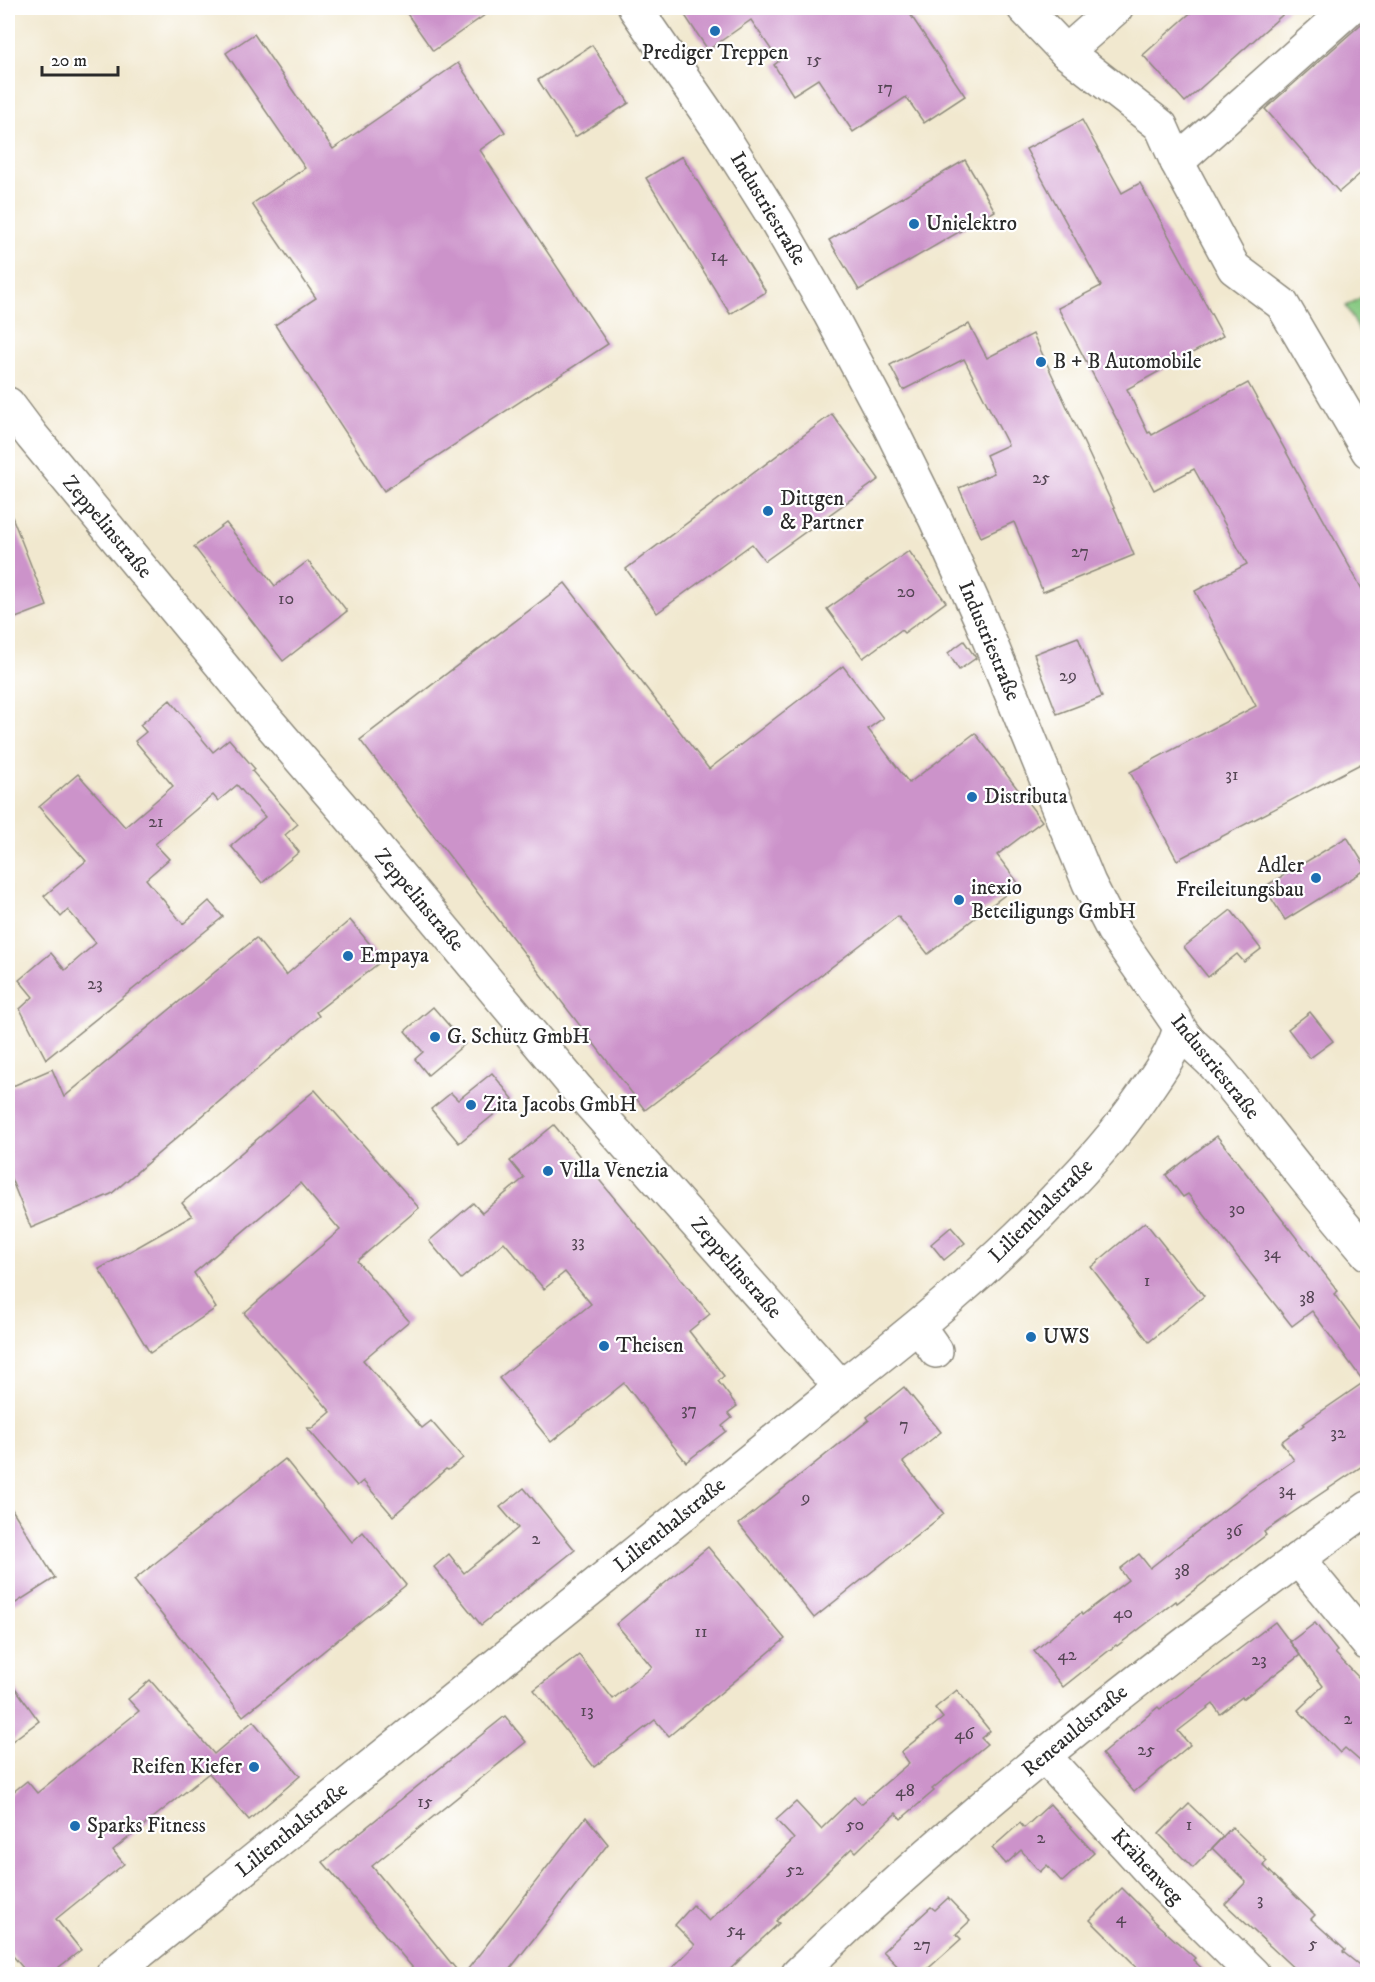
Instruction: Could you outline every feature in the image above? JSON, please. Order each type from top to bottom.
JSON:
[{"type":"street","name":"Industriestraße","points":[[635,8],[777,222],[830,314],[888,423],[936,520],[981,620],[1089,883],[1113,930],[1176,1022],[1179,1031],[1216,1067],[1368,1254]]},
{"type":"street","points":[[1024,8],[1066,52],[1161,126],[1177,162],[1234,268],[1282,304],[1368,451]]},
{"type":"street","points":[[1066,52],[1116,8]]},
{"type":"street","points":[[1177,162],[1350,8]]},
{"type":"street","name":"Zeppelinstraße","points":[[8,404],[266,719],[577,1089],[841,1387]]},
{"type":"street","name":"Lilienthalstraße","points":[[113,1974],[841,1387],[927,1339],[1126,1121],[1169,1058],[1179,1031]]},
{"type":"street","name":"Reneauldstraße","points":[[799,1974],[870,1905],[1140,1677],[1368,1508]]},
{"type":"street","points":[[1298,1559],[1368,1644]]},
{"type":"street","name":"Krähenweg","points":[[1044,1756],[1160,1882],[1253,1974]]},
{"type":"green space","points":[[1367,294],[1367,346],[1346,306]]},
{"type":"building","points":[[403,8],[495,8],[433,51]]},
{"type":"building","points":[[680,8],[906,8],[965,96],[924,123],[906,97],[853,132],[818,79],[793,95],[774,65],[779,61],[751,20],[708,50]]},
{"type":"building","points":[[1196,8],[1290,8],[1185,102],[1143,55]]},
{"type":"building","points":[[1368,18],[1368,167],[1339,192],[1265,109]]},
{"type":"building","points":[[254,34],[333,149],[458,63],[505,132],[480,150],[608,344],[384,491],[275,325],[316,298],[252,204],[305,168],[226,53]]},
{"type":"building","points":[[592,45],[629,103],[575,137],[538,80]]},
{"type":"building","points":[[1082,120],[1122,193],[1140,183],[1223,336],[1127,389],[1148,433],[1152,435],[1248,383],[1368,600],[1368,760],[1177,860],[1130,772],[1256,706],[1195,591],[1247,564],[1194,469],[1154,490],[1058,308],[1101,286],[1026,149]]},
{"type":"building","points":[[682,156],[766,292],[730,314],[646,178]]},
{"type":"building","name":"Unielektro","points":[[965,160],[995,211],[859,290],[829,240]]},
{"type":"building","points":[[969,324],[987,358],[1033,334],[1134,555],[1043,592],[1014,522],[981,537],[959,488],[994,473],[986,455],[1008,445],[964,359],[903,390],[890,365]]},
{"type":"building","name":"Dittgen & Partner","points":[[832,414],[879,479],[765,561],[752,544],[657,613],[626,569]]},
{"type":"building","points":[[8,509],[47,606],[8,621]]},
{"type":"building","points":[[226,523],[275,586],[308,561],[347,611],[283,661],[194,547]]},
{"type":"building","points":[[909,551],[946,602],[904,633],[901,630],[863,658],[827,609]]},
{"type":"building","points":[[565,583],[709,769],[843,666],[883,718],[868,729],[909,783],[975,733],[1042,821],[997,855],[1019,884],[928,954],[898,916],[645,1110],[360,740]]},
{"type":"building","points":[[1078,637],[1102,697],[1057,714],[1034,654]]},
{"type":"building","points":[[964,641],[976,658],[959,670],[948,653]]},
{"type":"building","points":[[170,700],[213,752],[229,739],[255,769],[252,771],[298,824],[285,835],[299,852],[262,883],[231,846],[265,817],[237,785],[218,801],[213,795],[155,844],[169,859],[146,879],[183,924],[209,901],[223,917],[46,1059],[20,1009],[33,997],[19,980],[51,953],[65,970],[96,943],[68,910],[61,917],[44,896],[86,861],[39,807],[78,774],[125,827],[173,786],[135,741],[146,732],[140,725]]},
{"type":"building","name":"Adler Freileitungsbau","points":[[1347,837],[1367,869],[1285,920],[1264,887]]},
{"type":"building","points":[[1231,910],[1261,949],[1244,962],[1237,954],[1208,977],[1184,947]]},
{"type":"building","points":[[350,920],[383,960],[316,1012],[319,1016],[111,1194],[31,1228],[8,1171],[8,1088],[52,1069],[64,1097],[256,938],[286,975]]},
{"type":"building","name":"G. Schütz GmbH","points":[[433,1007],[465,1044],[428,1075],[415,1059],[423,1052],[405,1031]]},
{"type":"building","points":[[1310,1012],[1333,1041],[1310,1058],[1288,1029]]},
{"type":"building","name":"Zita Jacobs GmbH","points":[[492,1073],[513,1099],[459,1143],[431,1109],[451,1093],[458,1100]]},
{"type":"building","points":[[315,1090],[419,1208],[357,1261],[409,1321],[363,1360],[422,1428],[431,1421],[463,1458],[448,1470],[446,1469],[393,1516],[363,1481],[357,1486],[307,1428],[312,1428],[331,1412],[244,1313],[340,1230],[300,1183],[194,1273],[216,1308],[150,1353],[99,1269],[192,1216],[182,1203]]},
{"type":"building","points":[[554,1125],[710,1314],[689,1331],[724,1376],[718,1381],[737,1406],[728,1413],[732,1418],[722,1426],[726,1431],[686,1462],[624,1383],[551,1442],[499,1378],[591,1304],[565,1272],[544,1289],[504,1242],[461,1279],[429,1241],[473,1203],[482,1213],[524,1178],[510,1161]]},
{"type":"building","points":[[1217,1136],[1338,1291],[1334,1294],[1368,1340],[1368,1462],[1264,1532],[1266,1535],[1177,1603],[1176,1601],[1116,1645],[1063,1687],[1034,1651],[1081,1613],[1082,1615],[1128,1580],[1120,1569],[1139,1554],[1150,1568],[1246,1493],[1294,1460],[1281,1442],[1364,1382],[1312,1311],[1292,1326],[1188,1194],[1183,1197],[1166,1175]]},
{"type":"building","points":[[1145,1222],[1204,1296],[1149,1342],[1091,1267]]},
{"type":"building","points":[[951,1227],[965,1243],[944,1260],[931,1244]]},
{"type":"building","points":[[904,1387],[941,1432],[903,1462],[944,1514],[814,1618],[739,1524],[869,1420],[867,1417]]},
{"type":"building","points":[[285,1459],[352,1542],[363,1532],[406,1585],[243,1716],[134,1580]]},
{"type":"building","points":[[524,1488],[575,1550],[481,1625],[434,1567],[449,1554],[464,1573],[518,1528],[500,1507]]},
{"type":"building","points":[[8,1503],[55,1578],[8,1608]]},
{"type":"building","points":[[708,1547],[785,1639],[669,1736],[655,1720],[594,1767],[534,1690],[579,1655],[613,1699],[652,1667],[616,1624]]},
{"type":"building","points":[[1275,1622],[1300,1655],[1220,1714],[1213,1704],[1178,1731],[1190,1745],[1134,1792],[1102,1754],[1158,1707],[1160,1709]]},
{"type":"building","points":[[1315,1623],[1337,1651],[1335,1653],[1368,1687],[1368,1768],[1345,1748],[1340,1753],[1298,1710],[1323,1686],[1290,1642]]},
{"type":"building","points":[[8,1678],[39,1721],[8,1744]]},
{"type":"building","name":"Sparks Fitness","points":[[150,1680],[214,1754],[253,1721],[300,1776],[249,1820],[209,1773],[113,1850],[124,1864],[56,1919],[81,1950],[50,1974],[28,1974],[8,1950],[8,1796],[27,1781],[37,1793],[139,1711],[128,1699]]},
{"type":"building","points":[[957,1690],[990,1731],[981,1738],[987,1744],[932,1789],[934,1791],[901,1819],[896,1813],[856,1852],[852,1848],[776,1921],[779,1923],[725,1974],[666,1974],[695,1945],[675,1925],[693,1905],[709,1921],[794,1839],[776,1820],[796,1802],[821,1829],[854,1797],[861,1804],[909,1763],[901,1752],[943,1718],[935,1708]]},
{"type":"building","points":[[505,1716],[526,1742],[372,1866],[460,1974],[418,1974],[323,1862]]},
{"type":"building","points":[[1050,1804],[1094,1853],[1062,1882],[1047,1865],[1040,1872],[1021,1850],[1006,1864],[992,1848],[1020,1823],[1024,1828]]},
{"type":"building","points":[[1189,1804],[1223,1837],[1193,1868],[1159,1834]]},
{"type":"building","points":[[586,1817],[608,1844],[506,1974],[464,1974]]},
{"type":"building","points":[[1232,1827],[1267,1861],[1263,1865],[1315,1915],[1311,1919],[1368,1974],[1300,1974],[1225,1904],[1246,1882],[1212,1848]]},
{"type":"building","points":[[1122,1888],[1150,1918],[1195,1958],[1193,1960],[1208,1974],[1144,1974],[1131,1963],[1090,1920]]},
{"type":"building","points":[[948,1898],[970,1921],[956,1934],[961,1939],[922,1974],[905,1974],[883,1951],[931,1907],[935,1910]]},
{"type":"place","name":"Prediger Treppen","points":[[715,31]]},
{"type":"place","name":"Unielektro","points":[[914,224]]},
{"type":"place","name":"B + B Automobile","points":[[1041,362]]},
{"type":"place","name":"Dittgen & Partner","points":[[768,511]]},
{"type":"place","name":"Distributa","points":[[972,797]]},
{"type":"place","name":"Adler Freileitungsbau","points":[[1316,878]]},
{"type":"place","name":"inexio Beteiligungs GmbH","points":[[959,900]]},
{"type":"place","name":"Empaya","points":[[348,956]]},
{"type":"place","name":"G. Schütz GmbH","points":[[435,1037]]},
{"type":"place","name":"Zita Jacobs GmbH","points":[[471,1105]]},
{"type":"place","name":"Villa Venezia","points":[[548,1171]]},
{"type":"place","name":"UWS","points":[[1031,1337]]},
{"type":"place","name":"Theisen","points":[[604,1346]]},
{"type":"place","name":"Reifen Kiefer","points":[[254,1767]]},
{"type":"place","name":"Sparks Fitness","points":[[75,1826]]}]
